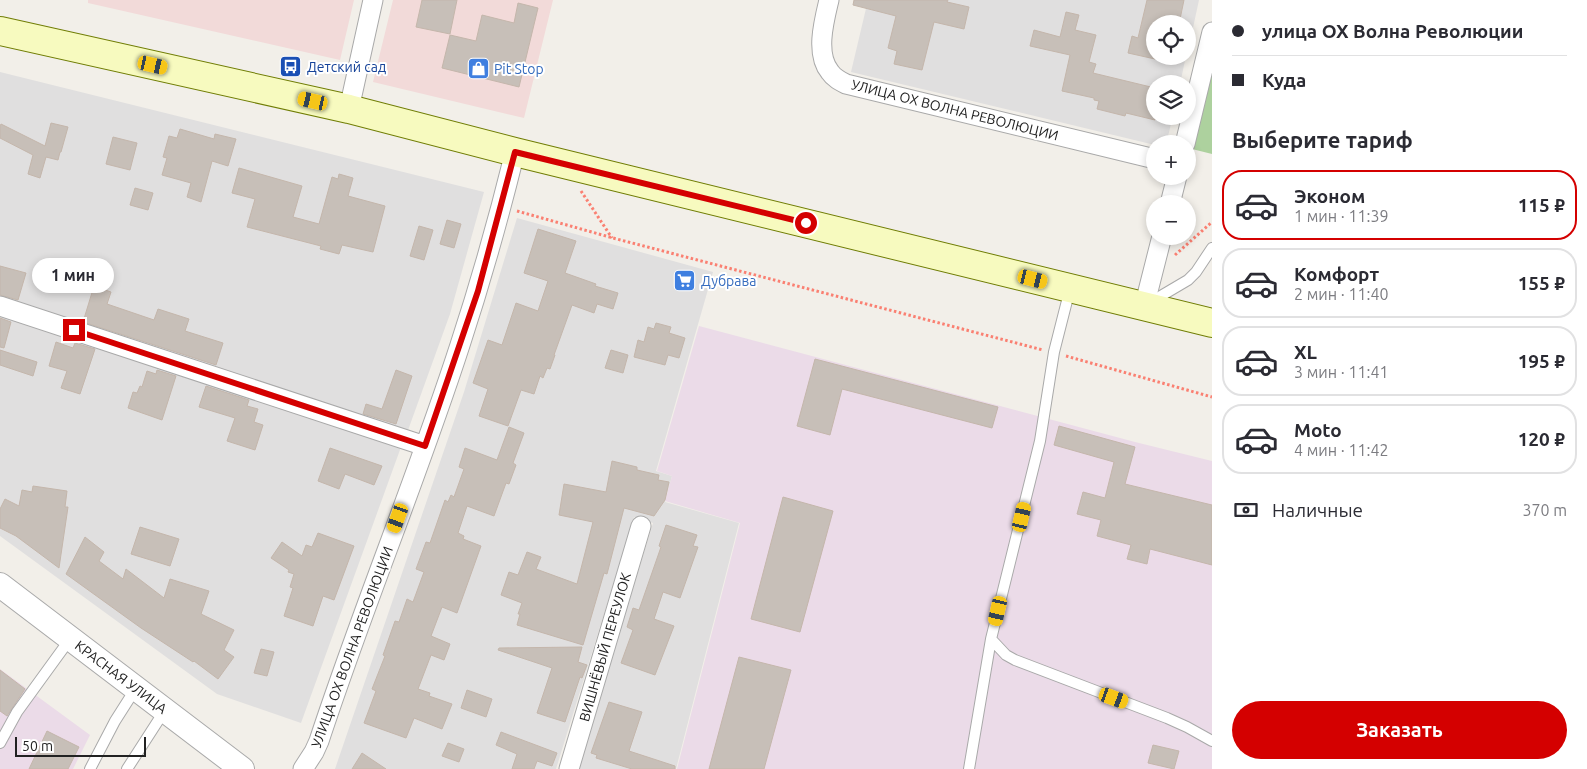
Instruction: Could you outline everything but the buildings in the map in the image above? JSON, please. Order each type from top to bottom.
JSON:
[{"type":"main road","points":[[0,31],[349,109],[515,152],[1212,323]]},
{"type":"street","points":[[349,109],[373,0]]},
{"type":"street","name":"УЛИЦА ОХ ВОЛНА РЕВОЛЮЦИИ","points":[[829,0],[824,25],[822,52],[829,72],[846,84],[1146,157]]},
{"type":"street","points":[[1187,135],[1212,32]]},
{"type":"street","name":"УЛИЦА ОХ ВОЛНА РЕВОЛЮЦИИ","points":[[304,769],[319,741],[365,607],[425,446],[475,300],[515,152]]},
{"type":"street","points":[[1144,306],[1160,245]]},
{"type":"street","points":[[0,306],[425,446]]},
{"type":"street","name":"ВИШНЁВЫЙ ПЕРЕУЛОК","points":[[569,769],[641,526]]},
{"type":"street","name":"КРАСНАЯ УЛИЦА","points":[[0,585],[242,769]]},
{"type":"lane","points":[[1144,306],[1188,280],[1196,272],[1212,248]]},
{"type":"lane","points":[[969,769],[991,639],[1040,441],[1054,352],[1071,288]]},
{"type":"lane","points":[[0,743],[17,712],[70,639]]},
{"type":"lane","points":[[991,639],[1006,655],[1015,660],[1167,718],[1212,741]]},
{"type":"lane","points":[[90,769],[115,721],[136,688]]},
{"type":"lane","points":[[127,769],[165,710]]},
{"type":"path","points":[[563,163],[613,238]]},
{"type":"path","points":[[501,207],[613,238],[1054,352],[1212,397]]},
{"type":"path","points":[[1153,272],[1168,262],[1212,222]]},
{"type":"shaded area","points":[[88,0],[354,0],[340,60],[88,3]]},
{"type":"shaded area","points":[[393,0],[553,0],[524,118],[373,82]]},
{"type":"shaded area","points":[[868,0],[1199,0],[1196,15],[1146,15],[1146,65],[1184,65],[1182,75],[1146,75],[1146,125],[1171,125],[1168,135],[1146,135],[1146,143],[851,72]]},
{"type":"shaded area","points":[[0,72],[484,192],[450,314],[407,433],[0,298]]},
{"type":"shaded area","points":[[517,218],[713,272],[656,471],[672,476],[665,502],[739,523],[676,769],[578,769],[653,523],[634,517],[556,769],[335,769],[464,392]]},
{"type":"shaded area","points":[[0,313],[401,447],[301,723],[217,694],[0,536]]},
{"type":"shaded area","points":[[699,326],[1212,461],[1212,769],[677,769],[740,523],[665,501],[672,476],[657,471]]},
{"type":"shaded area","points":[[0,669],[90,735],[73,769],[0,769]]},
{"type":"green space","points":[[1212,73],[1212,154],[1196,150],[1196,135]]},
{"type":"place","name":"Детский сад","points":[[291,67]]},
{"type":"place","name":"Pit Stop","points":[[478,69]]},
{"type":"place","name":"Дубрава","points":[[685,281]]},
{"type":"route","points":[[74,330],[425,446],[478,291],[515,152],[806,223]]}]
